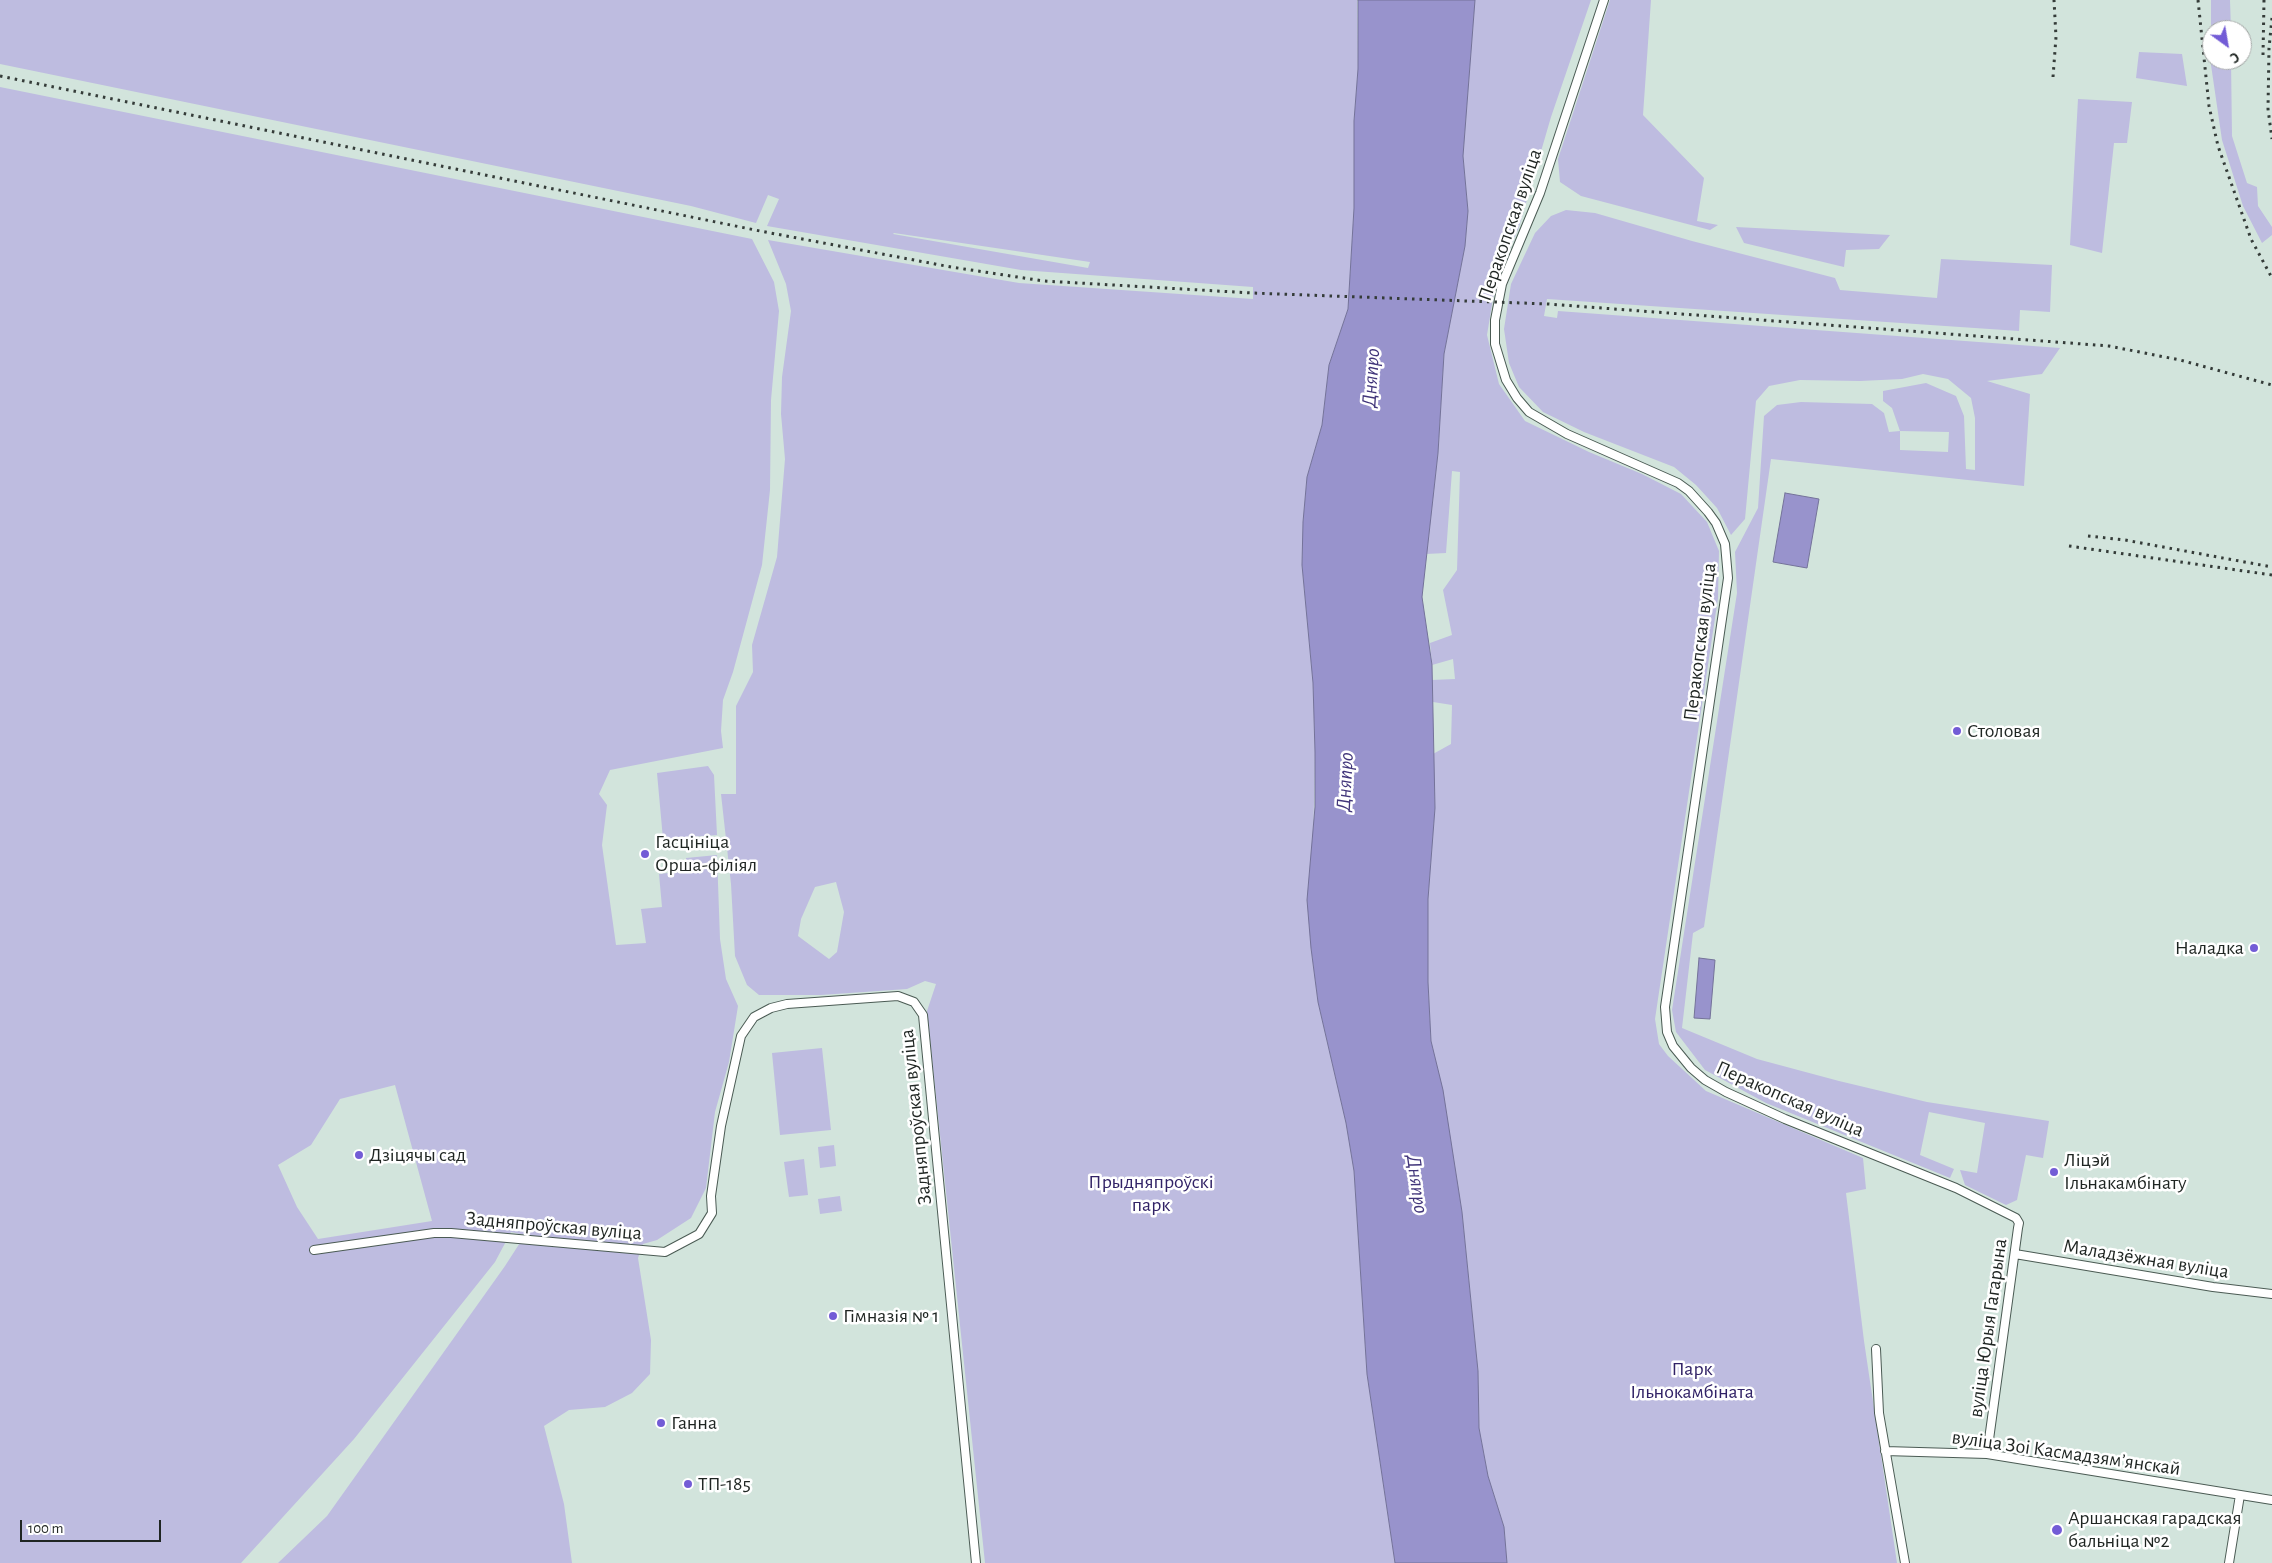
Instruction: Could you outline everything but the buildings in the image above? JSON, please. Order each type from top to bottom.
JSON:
[{"type":"street","name":"Перакопская вуліца","points":[[1604,0],[1540,193],[1502,284],[1495,320],[1496,344],[1506,380],[1517,398],[1529,412],[1567,434],[1678,483],[1689,491],[1708,512],[1716,523],[1725,544],[1728,578],[1664,1007],[1667,1032],[1673,1046],[1691,1068],[1704,1080],[1726,1092],[1785,1119],[1869,1152]]},
{"type":"street","name":"Задняпроўская вуліца","points":[[314,1250],[434,1233],[451,1233],[664,1252],[699,1234],[712,1213],[711,1196],[721,1126],[741,1036],[754,1017],[771,1008],[787,1004],[898,996],[914,1002],[923,1015],[976,1563]]},
{"type":"street","name":"вуліца Юрыя Гагарына","points":[[1869,1152],[1956,1188],[2016,1218],[2019,1223],[1987,1454]]},
{"type":"street","name":"Маладзёжная вуліца","points":[[2015,1254],[2213,1287],[2272,1294]]},
{"type":"street","points":[[1876,1348],[1877,1395],[1905,1563]]},
{"type":"street","name":"вуліца Зоі Касмадзямʼянскай","points":[[1885,1450],[1987,1454],[2272,1500]]},
{"type":"street","points":[[2230,1563],[2240,1495]]},
{"type":"green space","name":"Прыдняпроўскі парк","points":[[0,0],[1357,0],[1358,69],[1354,121],[1354,208],[1348,309],[1329,365],[1322,425],[1307,477],[1303,522],[1302,565],[1313,683],[1315,752],[1311,948],[1318,1002],[1346,1123],[1354,1171],[1367,1374],[1395,1563],[985,1563],[927,1011],[936,984],[925,981],[907,989],[821,995],[759,995],[747,985],[735,956],[731,884],[721,794],[736,794],[736,706],[753,672],[752,645],[777,557],[785,459],[781,414],[782,377],[791,311],[786,284],[768,240],[1019,283],[1253,299],[1253,287],[1021,270],[767,226],[779,199],[768,195],[756,223],[691,206],[0,64]],"holes":[[[894,233],[1090,262],[1088,268]],[[836,882],[844,912],[837,952],[829,959],[798,936],[801,919],[815,887]]]},
{"type":"green space","name":"Парк Ільнокамбіната","points":[[1475,0],[1591,0],[1551,117],[1519,227],[1496,280],[1487,335],[1499,384],[1525,421],[1589,452],[1642,474],[1681,494],[1707,522],[1719,551],[1718,598],[1655,1019],[1659,1044],[1668,1056],[1706,1091],[1863,1158],[1866,1189],[1846,1193],[1864,1341],[1897,1563],[1507,1563],[1504,1527],[1488,1476],[1479,1428],[1478,1371],[1462,1212],[1431,1041],[1428,982],[1428,899],[1435,808],[1433,754],[1451,744],[1452,705],[1433,702],[1432,680],[1455,679],[1453,659],[1432,665],[1430,643],[1452,635],[1443,590],[1457,570],[1460,472],[1452,471],[1446,553],[1426,554],[1438,453],[1444,354],[1465,246],[1468,211],[1463,156]]},
{"type":"green space","points":[[1610,0],[1651,0],[1643,115],[1704,178],[1697,221],[1718,225],[1710,230],[1581,196],[1560,182],[1558,159]]},
{"type":"green space","points":[[2211,0],[2230,0],[2231,20],[2211,20]]},
{"type":"green space","points":[[2139,52],[2182,54],[2187,86],[2136,78]]},
{"type":"green space","points":[[2212,70],[2231,70],[2232,136],[2247,183],[2257,187],[2258,206],[2272,227],[2272,235],[2262,243],[2243,206],[2222,140]]},
{"type":"green space","points":[[0,87],[752,239],[774,282],[779,311],[771,400],[770,490],[762,565],[733,672],[723,700],[721,731],[723,748],[610,770],[599,794],[607,805],[602,845],[616,945],[646,943],[641,909],[662,907],[659,874],[686,871],[686,858],[717,855],[720,939],[726,979],[738,1006],[729,1062],[715,1112],[706,1188],[691,1218],[657,1240],[643,1244],[638,1258],[651,1340],[650,1374],[632,1393],[605,1407],[569,1410],[544,1426],[564,1504],[572,1563],[278,1563],[327,1516],[505,1266],[525,1235],[511,1232],[495,1262],[354,1439],[241,1563],[0,1563]],"holes":[[[395,1085],[432,1221],[318,1239],[297,1207],[278,1165],[311,1145],[340,1099]]]},
{"type":"green space","points":[[2078,99],[2132,102],[2127,143],[2114,143],[2102,253],[2070,245]]},
{"type":"green space","points":[[1566,210],[1595,213],[1692,241],[1835,278],[1840,290],[1937,298],[1941,259],[2052,265],[2050,312],[2020,310],[2019,331],[1547,299],[1544,316],[1557,318],[1558,311],[2060,348],[2042,374],[1987,381],[2030,394],[2024,486],[1771,459],[1704,927],[1693,933],[1682,1028],[1757,1059],[1839,1081],[1927,1102],[2049,1121],[2043,1158],[2026,1155],[2017,1200],[2006,1205],[1965,1185],[1960,1170],[1977,1173],[1985,1123],[1929,1112],[1920,1155],[1954,1169],[1950,1178],[1766,1103],[1705,1070],[1676,1032],[1672,1010],[1737,593],[1735,552],[1758,508],[1764,416],[1777,405],[1801,402],[1872,404],[1884,413],[1889,432],[1900,431],[1892,408],[1883,401],[1883,391],[1926,383],[1956,396],[1964,416],[1966,469],[1975,470],[1975,418],[1971,398],[1948,379],[1923,374],[1902,379],[1860,381],[1800,380],[1769,386],[1756,401],[1745,519],[1731,535],[1717,508],[1696,485],[1674,467],[1584,432],[1543,412],[1519,387],[1509,363],[1504,329],[1511,284],[1535,233],[1551,216]],"holes":[[[1900,431],[1949,432],[1948,452],[1900,450]]]},
{"type":"green space","points":[[1736,227],[1890,235],[1879,249],[1846,250],[1844,267],[1744,243]]},
{"type":"green space","points":[[708,766],[714,775],[717,835],[663,839],[657,773]]},
{"type":"green space","points":[[822,1048],[831,1130],[780,1135],[772,1053]]},
{"type":"green space","points":[[834,1145],[836,1166],[820,1168],[818,1147]]},
{"type":"green space","points":[[804,1159],[808,1195],[789,1197],[784,1162]]},
{"type":"green space","points":[[840,1196],[842,1211],[820,1214],[818,1199]]},
{"type":"water","name":"Дняпро","points":[[1358,0],[1475,0],[1463,156],[1468,211],[1465,246],[1444,354],[1438,453],[1422,597],[1432,665],[1435,808],[1428,899],[1428,982],[1431,1041],[1443,1090],[1462,1212],[1478,1371],[1479,1428],[1488,1476],[1504,1527],[1507,1563],[1395,1563],[1367,1374],[1354,1171],[1346,1123],[1318,1002],[1311,948],[1307,900],[1315,807],[1315,752],[1313,683],[1302,565],[1303,522],[1307,477],[1322,425],[1329,365],[1348,309],[1354,208],[1354,121],[1358,69]]},
{"type":"water","points":[[1785,493],[1819,499],[1807,568],[1773,562]]},
{"type":"water","points":[[1699,958],[1715,960],[1710,1019],[1694,1018]]},
{"type":"railway","points":[[2053,77],[2056,37],[2054,0]]},
{"type":"railway","points":[[2198,0],[2209,106],[2218,146],[2251,239],[2272,278]]},
{"type":"railway","points":[[2263,55],[2264,0]]},
{"type":"railway","points":[[2272,18],[2269,48],[2268,109],[2272,139]]},
{"type":"railway","points":[[0,76],[760,231],[951,267],[1044,281],[1252,293],[1548,304],[2109,346],[2180,360],[2272,385]]},
{"type":"railway","points":[[2088,536],[2125,540],[2272,567]]},
{"type":"railway","points":[[2069,546],[2272,575]]},
{"type":"place","name":"Столовая","points":[[1957,731]]},
{"type":"place","name":"Гасцініца Орша-філіял","points":[[645,854]]},
{"type":"place","name":"Наладка","points":[[2254,948]]},
{"type":"place","name":"Дзіцячы сад","points":[[359,1155]]},
{"type":"place","name":"Ліцэй Ільнакамбінату","points":[[2054,1172]]},
{"type":"place","name":"Гімназія № 1","points":[[833,1316]]},
{"type":"place","name":"Ганна","points":[[661,1423]]},
{"type":"place","name":"ТП-185","points":[[688,1484]]},
{"type":"place","name":"Аршанская гарадская бальніца №2","points":[[2057,1530]]}]
